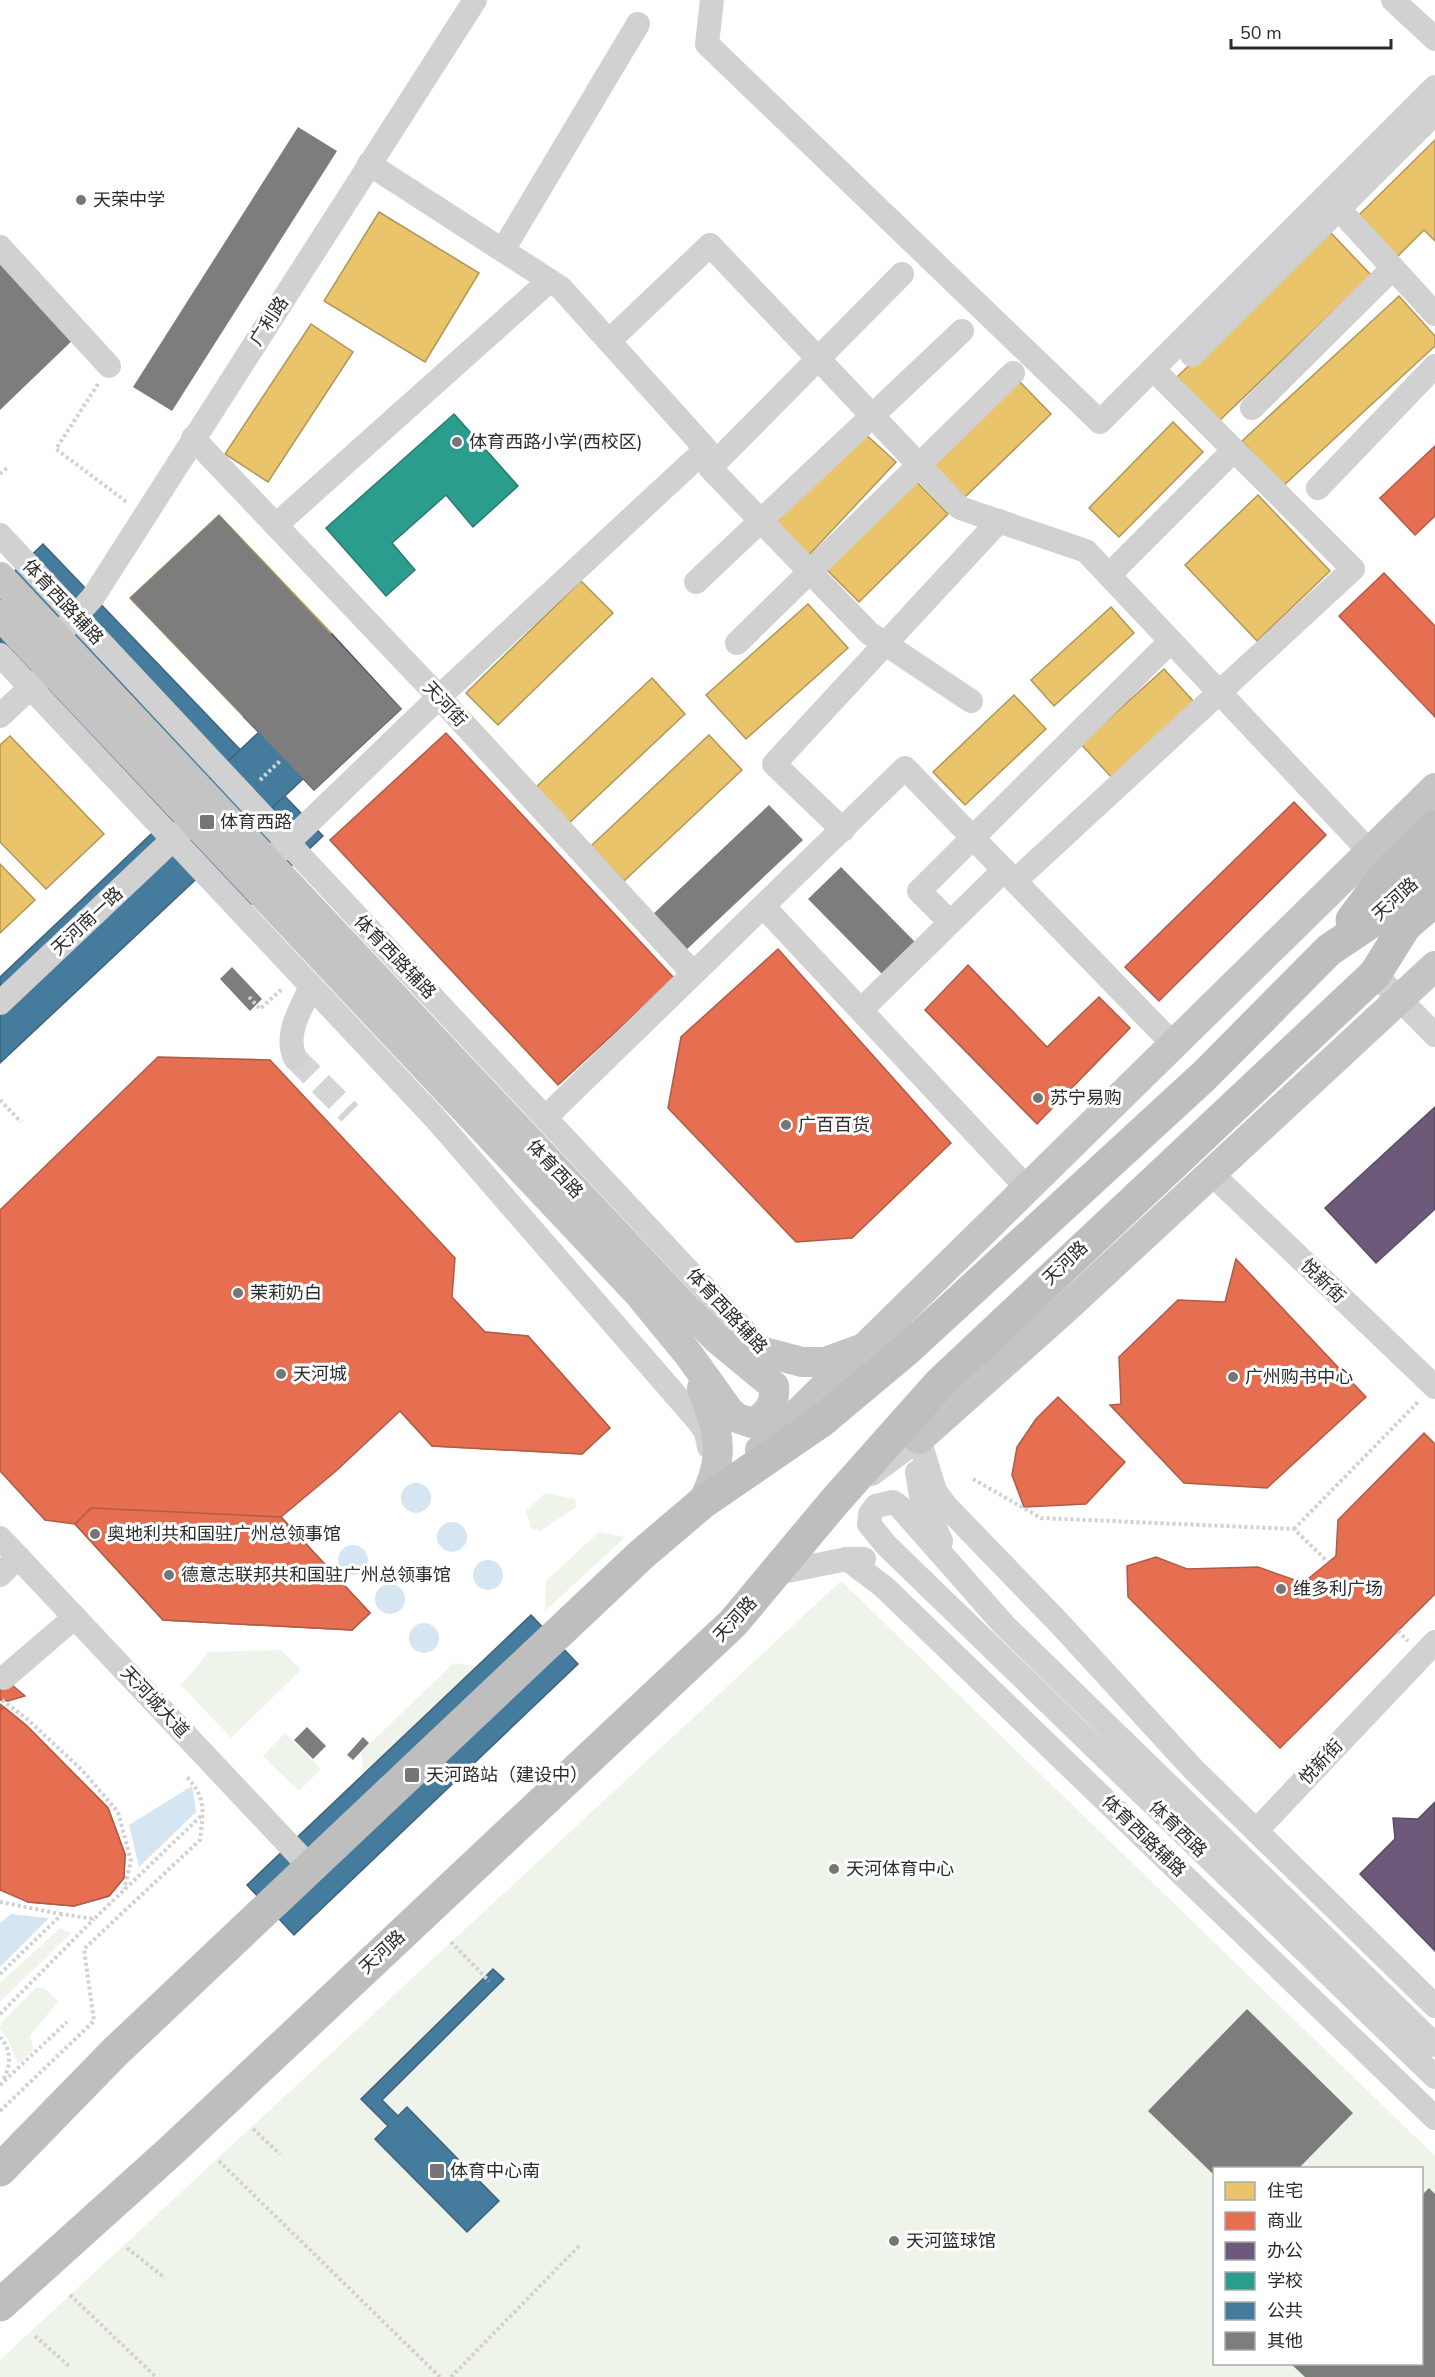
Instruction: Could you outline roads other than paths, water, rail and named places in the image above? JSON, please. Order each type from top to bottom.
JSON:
[{"type":"highway","points":[[1329,950],[1378,861],[1435,826]]},
{"type":"highway","name":"天河路","points":[[0,2170],[84,2082],[309,1866],[607,1586],[702,1503],[797,1440],[906,1350],[1204,1076],[1329,950],[1375,919],[1435,863]]},
{"type":"highway","name":"天河路","points":[[0,2305],[172,2150],[733,1623],[835,1501],[940,1383],[1375,974],[1405,926],[1435,900]]},
{"type":"highway","points":[[1375,974],[1435,929]]},
{"type":"main road","name":"体育西路","points":[[0,577],[56,637],[278,852],[717,1338],[774,1386],[773,1404],[768,1410],[752,1423],[744,1422],[729,1411],[689,1354],[608,1260],[184,830],[41,678],[0,615]]},
{"type":"main road","points":[[702,1503],[791,1422],[862,1348],[1174,1045],[1378,861],[1435,788]]},
{"type":"main road","points":[[919,1440],[1212,1174],[1435,966]]},
{"type":"main road","points":[[717,1338],[768,1355],[802,1362],[825,1362],[862,1348]]},
{"type":"main road","points":[[689,1354],[718,1437],[717,1471],[702,1503]]},
{"type":"street","name":"广利路","points":[[56,637],[93,597],[475,0]]},
{"type":"street","points":[[712,0],[707,44],[1100,422],[1435,87]]},
{"type":"street","points":[[1394,0],[1435,39]]},
{"type":"street","points":[[503,250],[638,24]]},
{"type":"street","points":[[1192,356],[1435,112]]},
{"type":"street","points":[[278,852],[439,697],[706,449],[555,284],[369,165]]},
{"type":"street","points":[[1338,208],[1435,314]]},
{"type":"street","points":[[609,341],[710,245],[960,508],[1086,551],[1378,861]]},
{"type":"street","points":[[0,247],[110,366]]},
{"type":"street","points":[[1252,408],[1393,268]]},
{"type":"street","points":[[902,274],[710,468],[869,633],[971,701]]},
{"type":"street","points":[[276,525],[555,284]]},
{"type":"street","points":[[696,582],[962,332]]},
{"type":"street","points":[[1318,488],[1435,366]]},
{"type":"street","points":[[861,1010],[950,922],[1010,875],[1353,569],[1153,369]]},
{"type":"street","points":[[737,643],[1013,373]]},
{"type":"street","name":"天河街","points":[[193,438],[439,697],[693,973]]},
{"type":"street","points":[[1109,575],[1234,450]]},
{"type":"street","points":[[843,830],[774,764],[999,521]]},
{"type":"street","name":"体育西路辅路","points":[[0,535],[76,616],[278,852],[546,1117],[768,1355],[774,1386]]},
{"type":"street","points":[[950,922],[919,891],[1171,641]]},
{"type":"street","points":[[0,655],[41,678],[0,717]]},
{"type":"street","points":[[546,1117],[905,768],[1174,1045]]},
{"type":"street","points":[[184,830],[311,986],[435,1118],[706,1432],[711,1465],[702,1503]]},
{"type":"street","name":"天河南一路","points":[[0,1003],[184,830]]},
{"type":"street","points":[[764,907],[1027,1188]]},
{"type":"street","points":[[1375,974],[1435,1035]]},
{"type":"street","points":[[295,1058],[291,1047],[291,1032],[311,986]]},
{"type":"street","name":"悦新街","points":[[1212,1174],[1435,1387]]},
{"type":"street","points":[[578,1285],[608,1260]]},
{"type":"street","points":[[940,1383],[919,1440],[916,1462],[921,1496],[955,1570]]},
{"type":"street","points":[[835,1501],[919,1440]]},
{"type":"street","points":[[919,1440],[935,1491],[946,1506],[1066,1630],[1160,1735],[1435,2006]]},
{"type":"street","name":"体育西路","points":[[1435,2045],[1004,1625],[900,1507],[893,1502],[876,1506],[870,1514],[868,1524],[922,1580],[1435,2077]]},
{"type":"street","name":"天河城大道","points":[[0,1538],[309,1866]]},
{"type":"street","points":[[0,1575],[18,1557]]},
{"type":"street","points":[[777,1573],[847,1559],[878,1561],[899,1568],[922,1580]]},
{"type":"street","name":"体育西路辅路","points":[[847,1559],[884,1587],[1435,2118]]},
{"type":"street","points":[[2,1689],[75,1617]]},
{"type":"street","name":"悦新街","points":[[1256,1831],[1435,1642]]},
{"type":"water","points":[[416,1483],[426,1488],[431,1498],[426,1508],[416,1513],[406,1508],[401,1498],[406,1488]]},
{"type":"water","points":[[452,1522],[462,1527],[467,1537],[462,1547],[452,1552],[442,1547],[437,1537],[442,1527]]},
{"type":"water","points":[[353,1545],[359,1546],[367,1554],[367,1566],[359,1574],[353,1575],[347,1574],[339,1566],[338,1560],[339,1554],[347,1546]]},
{"type":"water","points":[[488,1560],[494,1561],[502,1569],[502,1581],[494,1589],[488,1590],[482,1589],[474,1581],[473,1575],[474,1569],[482,1561]]},
{"type":"water","points":[[390,1584],[400,1589],[405,1599],[400,1609],[390,1614],[380,1609],[375,1599],[380,1589]]},
{"type":"water","points":[[424,1623],[434,1628],[439,1638],[434,1648],[424,1653],[414,1648],[409,1638],[414,1628]]},
{"type":"water","points":[[192,1786],[196,1812],[139,1867],[129,1825]]},
{"type":"water","points":[[11,1914],[49,1918],[0,1967],[0,1923]]},
{"type":"tunnel","points":[[295,1058],[350,1113]]},
{"type":"place","name":"天荣中学","points":[[81,200]]},
{"type":"place","name":"体育西路小学(西校区)","points":[[457,442]]},
{"type":"place","name":"体育西路","points":[[207,822]]},
{"type":"place","name":"苏宁易购","points":[[1038,1098]]},
{"type":"place","name":"广百百货","points":[[786,1125]]},
{"type":"place","name":"茉莉奶白","points":[[238,1293]]},
{"type":"place","name":"天河城","points":[[281,1374]]},
{"type":"place","name":"广州购书中心","points":[[1233,1377]]},
{"type":"place","name":"奥地利共和国驻广州总领事馆","points":[[95,1534]]},
{"type":"place","name":"德意志联邦共和国驻广州总领事馆","points":[[169,1575]]},
{"type":"place","name":"维多利广场","points":[[1281,1589]]},
{"type":"place","name":"天河路站（建设中）","points":[[412,1775]]},
{"type":"place","name":"天河体育中心","points":[[834,1869]]},
{"type":"place","name":"体育中心南","points":[[437,2171]]},
{"type":"place","name":"天河篮球馆","points":[[894,2241]]}]
